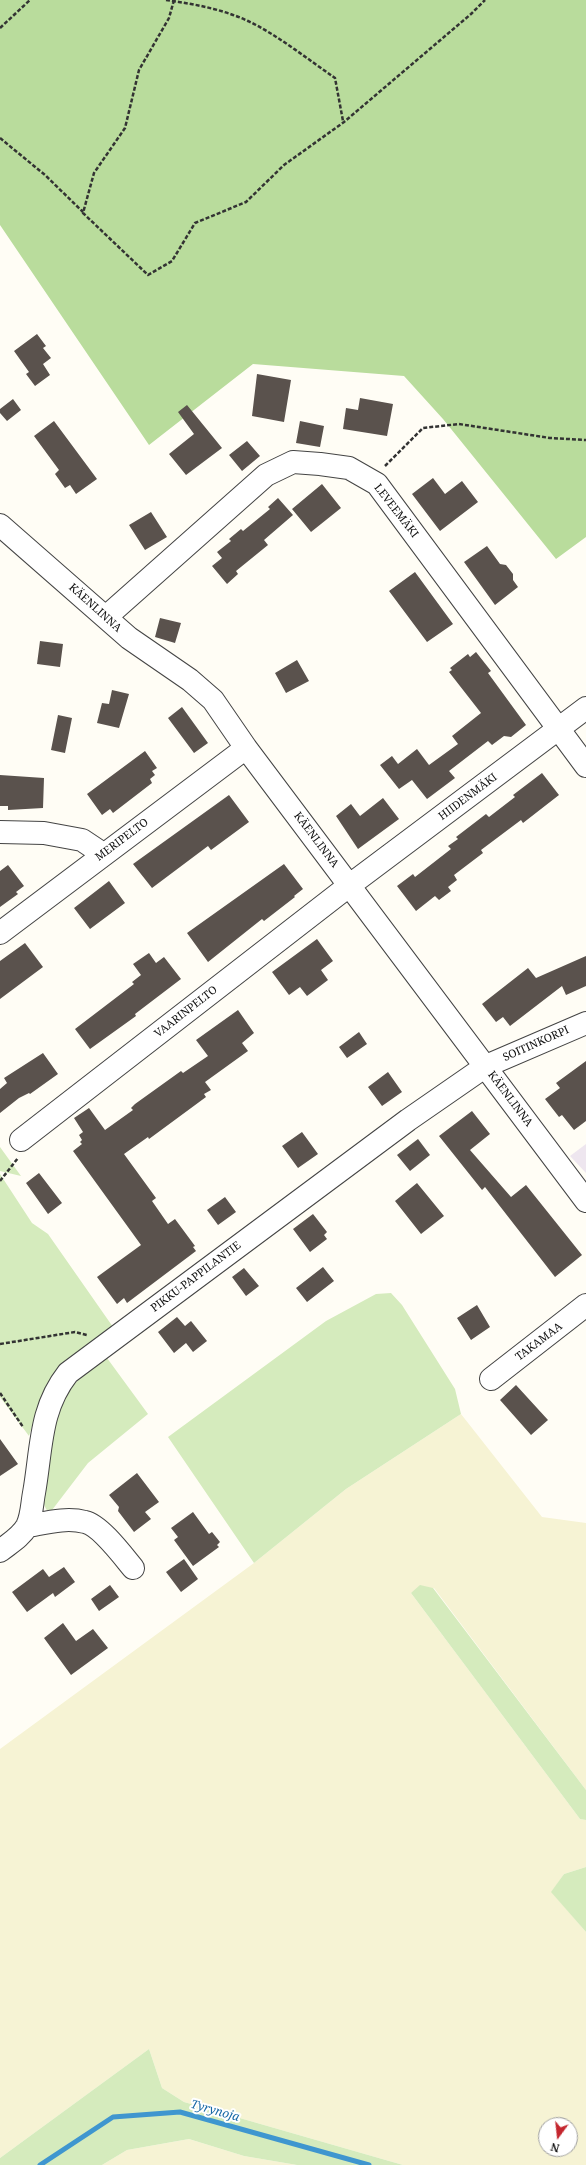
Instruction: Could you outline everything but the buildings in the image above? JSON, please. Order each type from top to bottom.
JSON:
[{"type":"street","name":"LEVEEMÄKI","points":[[106,617],[266,475],[293,462],[349,468],[377,484],[586,766]]},
{"type":"street","name":"KÄENLINNA","points":[[0,525],[129,638],[190,680],[213,700],[246,748],[586,1201]]},
{"type":"street","name":"HIIDENMÄKI","points":[[350,885],[586,708]]},
{"type":"street","name":"MERIPELTO","points":[[0,933],[103,854],[246,748]]},
{"type":"street","points":[[0,832],[44,833],[82,840],[103,854]]},
{"type":"street","name":"VAARINPELTO","points":[[21,1140],[350,885]]},
{"type":"street","name":"SOITINKORPI","points":[[486,1066],[586,1023]]},
{"type":"street","name":"PIKKU-PAPPILANTIE","points":[[27,1526],[46,1415],[50,1400],[68,1373],[408,1120],[486,1066]]},
{"type":"street","name":"TAKAMAA","points":[[491,1378],[586,1305]]},
{"type":"street","points":[[0,1551],[19,1536],[27,1526],[62,1520],[86,1522],[103,1534],[133,1568]]},
{"type":"path","points":[[0,28],[30,0]]},
{"type":"path","points":[[166,0],[202,5],[248,22],[335,78],[344,122]]},
{"type":"path","points":[[0,138],[45,175],[148,275],[172,261],[195,222],[246,202],[284,165],[344,122],[471,14],[485,0]]},
{"type":"path","points":[[83,213],[94,173],[125,128],[139,70],[169,18],[174,1]]},
{"type":"path","points":[[370,480],[423,428],[459,424],[550,438],[586,440]]},
{"type":"path","points":[[0,1181],[18,1160],[21,1140]]},
{"type":"path","points":[[0,1344],[75,1332],[110,1341]]},
{"type":"path","points":[[0,1393],[32,1439],[41,1449]]},
{"type":"shaded area","points":[[586,1144],[586,1173],[570,1156]]},
{"type":"shaded area","points":[[461,1414],[542,1517],[586,1523],[586,1790],[434,1588],[411,1593],[580,1819],[586,1820],[586,1867],[564,1874],[552,1892],[586,1932],[586,2165],[403,2165],[184,2102],[162,2088],[149,2049],[0,2158],[0,1749],[254,1563],[346,1489]]},
{"type":"shaded area","points":[[189,2139],[244,2156],[297,2165],[102,2165],[127,2150]]},
{"type":"green space","points":[[0,0],[586,0],[586,537],[556,559],[443,419],[404,376],[253,364],[149,445],[0,225]]},
{"type":"green space","points":[[0,1147],[21,1176],[0,1171]]},
{"type":"green space","points":[[0,1174],[32,1223],[48,1234],[113,1327],[54,1377],[42,1394],[29,1436],[0,1397]]},
{"type":"green space","points":[[391,1293],[402,1305],[455,1389],[461,1414],[346,1489],[254,1563],[168,1437],[326,1321],[376,1294]]},
{"type":"green space","points":[[107,1358],[148,1414],[88,1463],[49,1514],[44,1504],[44,1480],[48,1448],[56,1416],[65,1395],[74,1384]]},
{"type":"green space","points":[[420,1585],[433,1588],[586,1790],[586,1820],[580,1819],[411,1593]]},
{"type":"green space","points":[[586,1867],[586,1932],[551,1892],[564,1874]]},
{"type":"green space","points":[[149,2049],[162,2088],[184,2102],[403,2165],[297,2165],[244,2156],[189,2139],[127,2150],[102,2165],[0,2165],[0,2158]]},
{"type":"waterway","name":"Tyrynoja","points":[[40,2165],[113,2117],[180,2112],[369,2165]]}]
